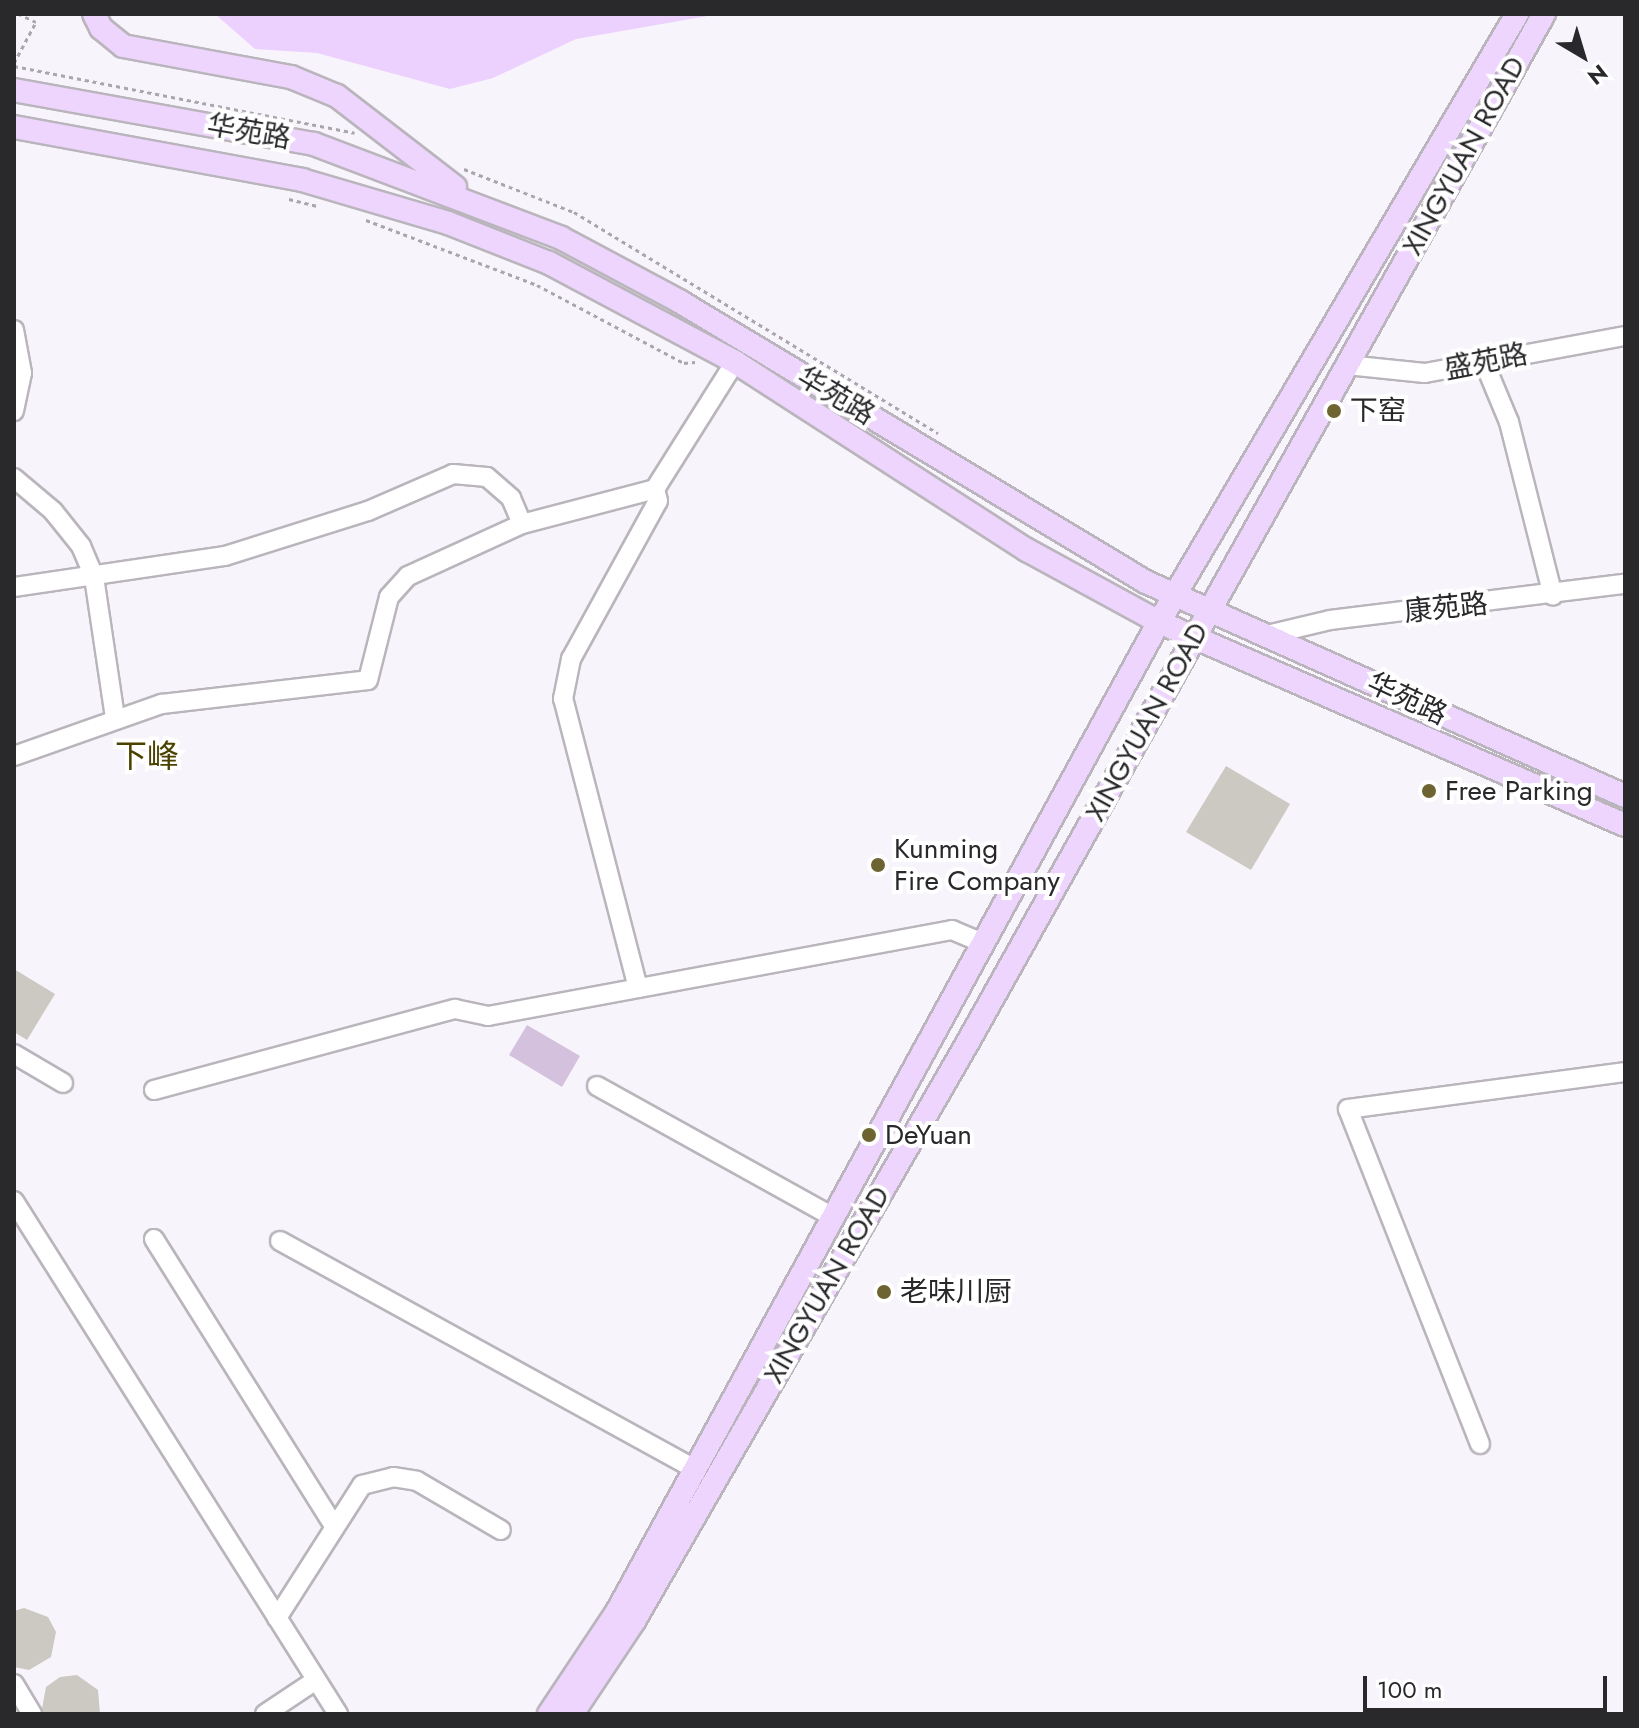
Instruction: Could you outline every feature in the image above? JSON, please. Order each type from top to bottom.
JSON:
[{"type":"main road","points":[[94,14],[101,28],[123,46],[291,77],[337,96],[469,198]]},
{"type":"main road","name":"XINGYUAN ROAD","points":[[549,1714],[618,1610],[1159,622],[1517,14]]},
{"type":"main road","name":"XINGYUAN ROAD","points":[[572,1714],[650,1593],[1211,608],[1544,14]]},
{"type":"main road","name":"华苑路","points":[[14,90],[314,144],[469,198],[561,238],[679,301],[1057,531],[1178,594],[1625,796]]},
{"type":"main road","name":"华苑路","points":[[14,127],[302,180],[448,223],[549,263],[735,362],[1027,550],[1159,622],[1625,825]]},
{"type":"street","points":[[14,330],[22,373],[14,411]]},
{"type":"street","name":"盛苑路","points":[[1347,365],[1401,375],[1625,336]]},
{"type":"street","points":[[14,756],[115,717],[254,691],[368,680],[389,597],[408,576],[522,524],[655,489],[735,362]]},
{"type":"street","points":[[1484,362],[1509,422],[1553,596]]},
{"type":"street","points":[[14,587],[225,556],[368,511],[453,474],[487,477],[511,498],[522,524]]},
{"type":"street","points":[[14,478],[53,511],[81,546],[94,577],[115,717]]},
{"type":"street","points":[[638,988],[563,699],[571,659],[658,501],[655,489]]},
{"type":"street","name":"康苑路","points":[[1267,635],[1330,620],[1553,596],[1625,584]]},
{"type":"street","points":[[154,1090],[455,1009],[488,1016],[952,930],[983,943]]},
{"type":"street","points":[[14,1054],[63,1083]]},
{"type":"street","points":[[1480,1444],[1348,1109],[1625,1072]]},
{"type":"street","points":[[597,1086],[833,1217]]},
{"type":"street","points":[[14,1201],[338,1714]]},
{"type":"street","points":[[154,1239],[335,1527]]},
{"type":"street","points":[[280,1241],[695,1469]]},
{"type":"street","points":[[277,1618],[362,1485],[393,1477],[417,1481],[501,1530]]},
{"type":"street","points":[[265,1714],[316,1680]]},
{"type":"street","points":[[14,1684],[32,1714]]},
{"type":"path","points":[[14,63],[36,22],[19,14]]},
{"type":"path","name":"华苑路","points":[[278,196],[320,207]]},
{"type":"path","points":[[363,219],[537,285],[684,363],[735,362]]},
{"type":"shaded area","points":[[215,14],[719,14],[576,39],[493,78],[450,89],[317,53],[255,49]]},
{"type":"shaded area","points":[[527,1025],[580,1056],[562,1087],[509,1055]]},
{"type":"building","points":[[1226,766],[1290,804],[1251,870],[1186,832]]},
{"type":"building","points":[[14,969],[55,994],[27,1040],[14,1032]]},
{"type":"building","points":[[24,1608],[48,1617],[56,1632],[51,1657],[29,1670],[14,1667],[14,1611]]},
{"type":"building","points":[[77,1675],[98,1690],[100,1714],[41,1714],[46,1687],[60,1677]]},
{"type":"place","name":"下窑","points":[[1334,411]]},
{"type":"place","name":"Free Parking","points":[[1429,791]]},
{"type":"place","name":"Kunming Fire Company","points":[[878,865]]},
{"type":"place","name":"DeYuan","points":[[869,1135]]},
{"type":"place","name":"老味川厨","points":[[884,1292]]},
{"type":"district","name":"下峰","points":[[147,756]]}]
